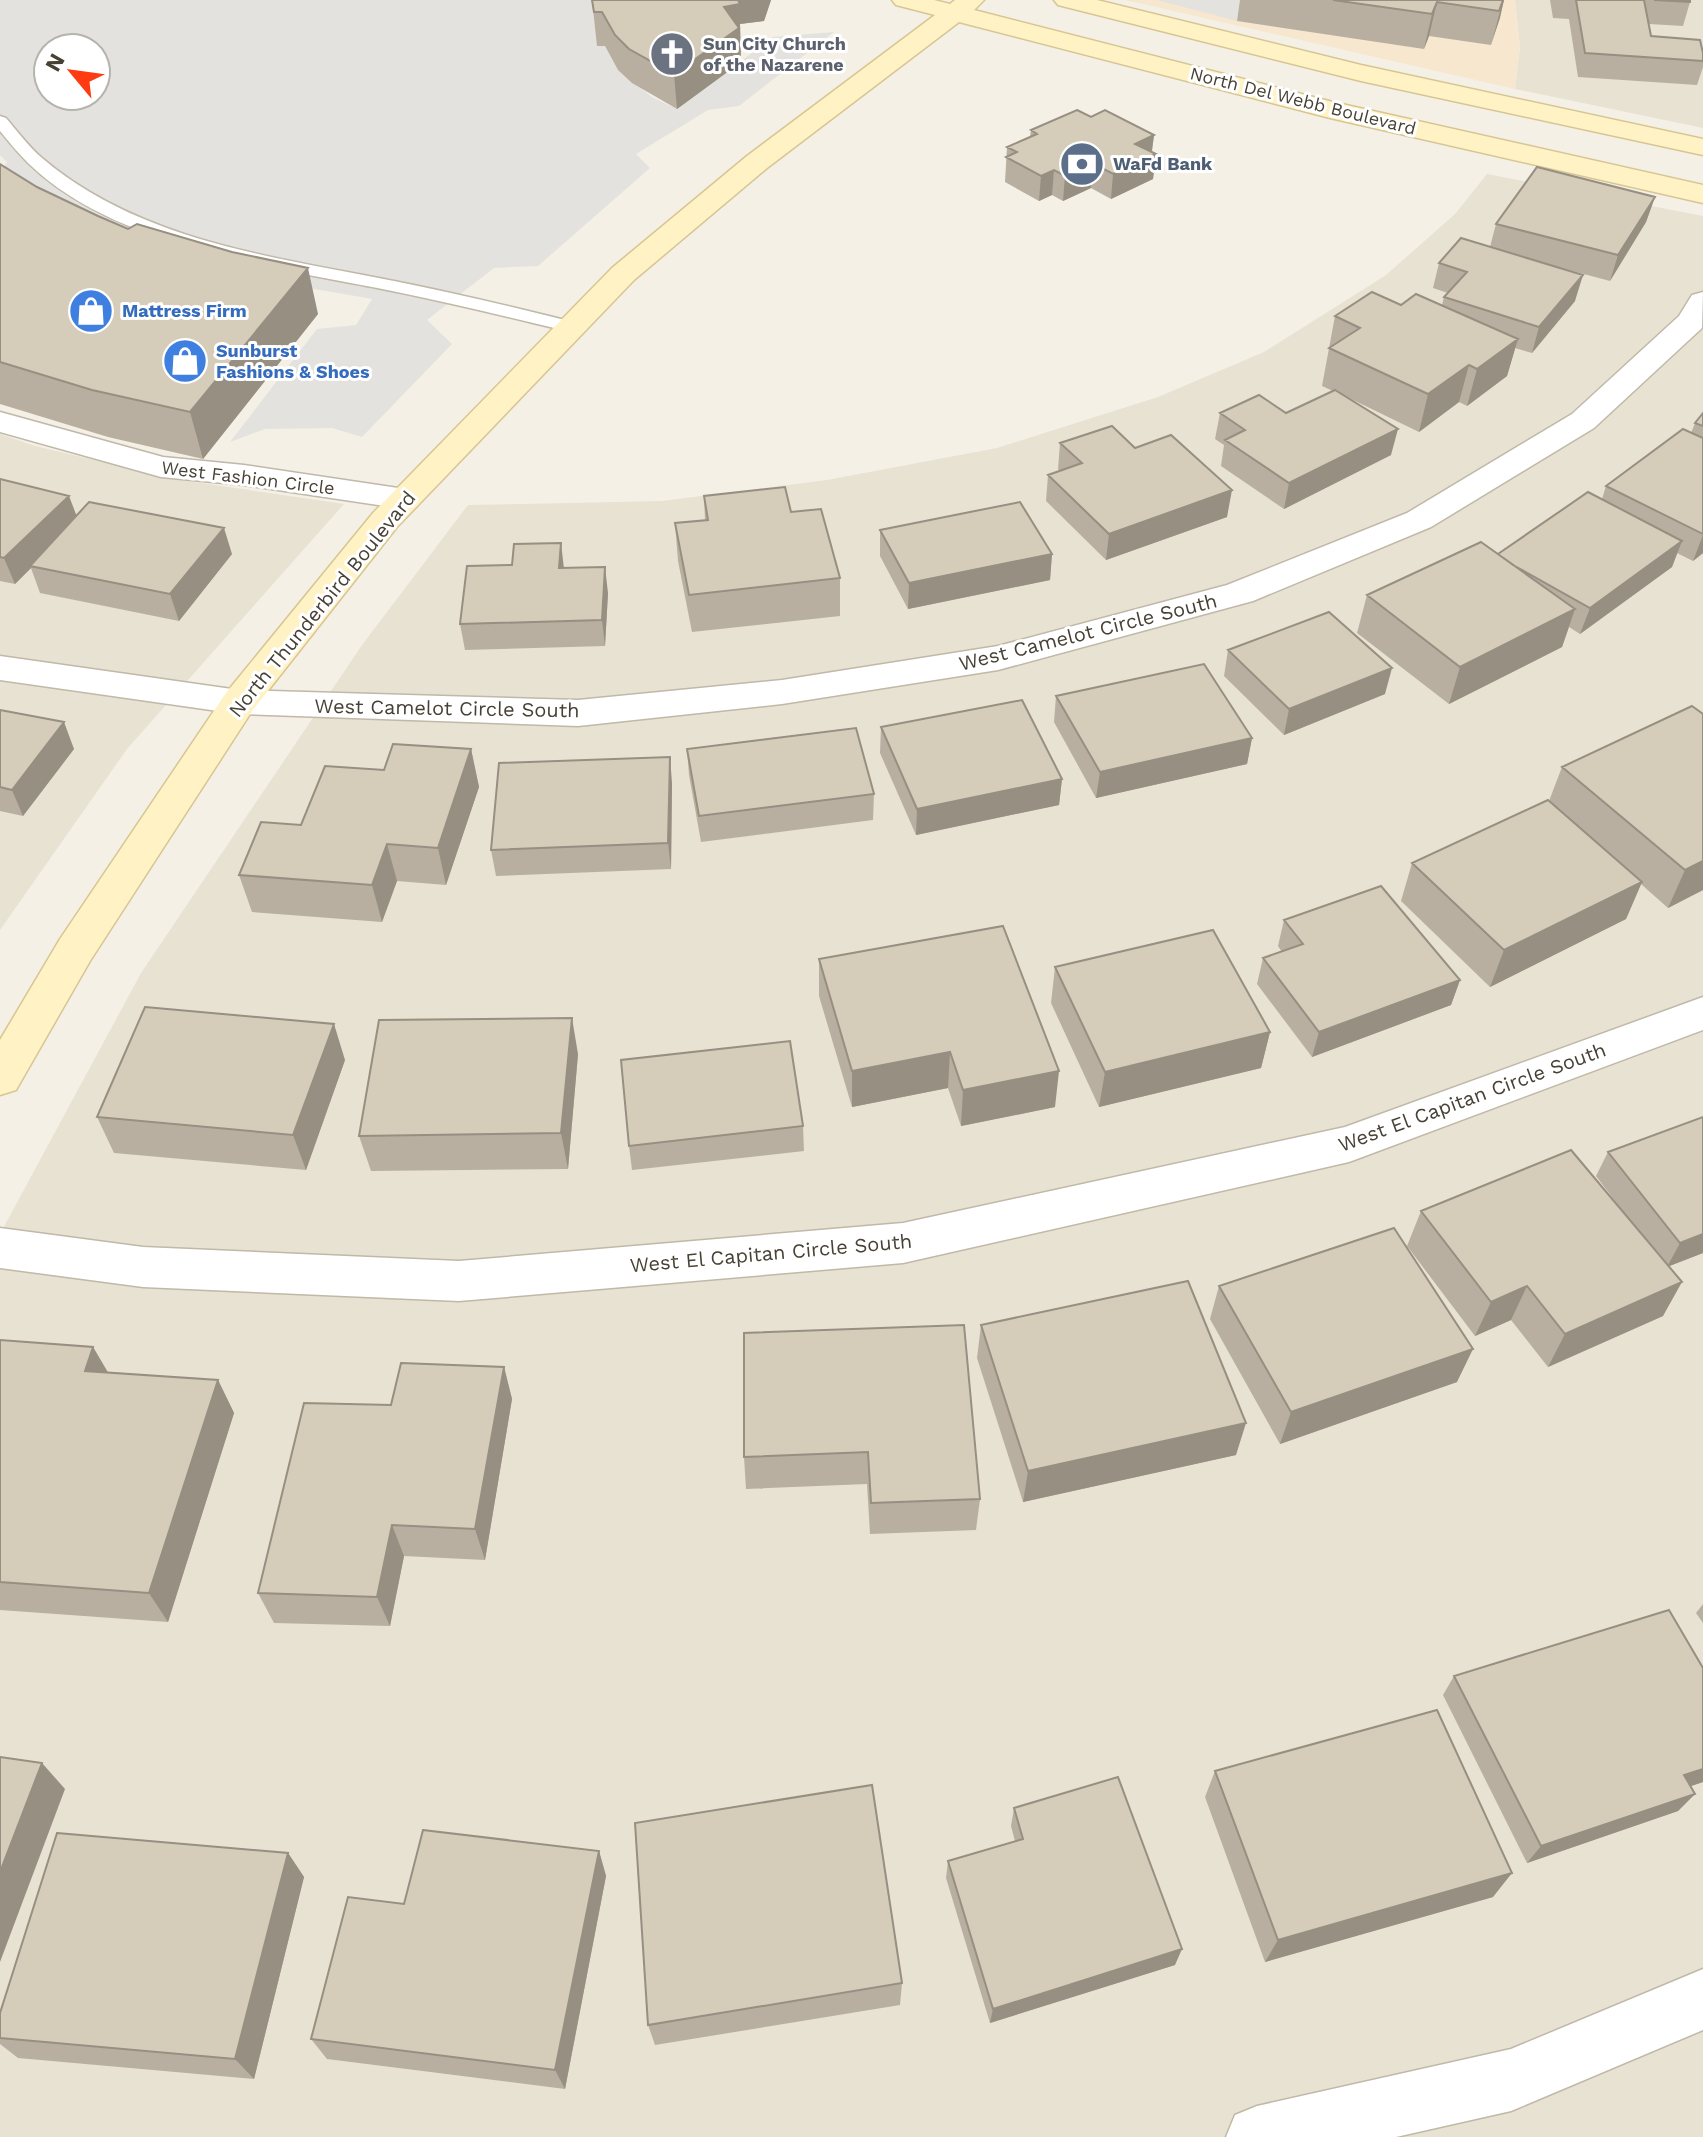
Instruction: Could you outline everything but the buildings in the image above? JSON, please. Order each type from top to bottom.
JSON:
[{"type":"street","name":"North Del Webb Boulevard","points":[[905,0],[962,7],[1330,110],[1703,194]]},
{"type":"street","points":[[1067,0],[1361,73],[1703,147]]},
{"type":"street","name":"North Thunderbird Boulevard","points":[[0,1078],[75,950],[239,702],[385,520],[623,274],[757,162],[962,7]]},
{"type":"street","name":"West Camelot Circle South","points":[[0,668],[239,702],[578,713],[782,692],[998,658],[1240,593],[1419,520],[1583,421],[1691,321],[1703,301]]},
{"type":"street","name":"West Fashion Circle","points":[[0,422],[161,467],[244,475],[405,499]]},
{"type":"street","name":"West El Capitan Circle South","points":[[0,1248],[143,1267],[459,1281],[903,1243],[1349,1144],[1703,1013]]},
{"type":"street","points":[[1257,2137],[1511,2080],[1703,1999]]},
{"type":"lane","points":[[0,121],[17,145],[73,191],[178,238],[571,327]]},
{"type":"shaded area","points":[[0,0],[603,0],[605,46],[618,70],[652,97],[677,109],[773,37],[834,32],[739,106],[708,110],[636,154],[650,168],[538,266],[494,268],[427,320],[452,344],[362,437],[332,428],[265,429],[230,442],[317,329],[356,325],[372,299],[309,288],[153,244],[2,170],[7,162],[0,155]]},
{"type":"shaded area","points":[[1125,0],[1515,0],[1520,47],[1515,89]]},
{"type":"shaded area","points":[[1157,0],[1248,0],[1237,21]]},
{"type":"shaded area","points":[[1515,0],[1703,0],[1703,128],[1515,89],[1520,47]]},
{"type":"shaded area","points":[[1487,174],[1703,216],[1703,2137],[0,2137],[0,1234],[141,973],[362,645],[468,505],[662,501],[827,480],[997,448],[1158,397],[1264,352],[1386,275],[1455,214]]},
{"type":"shaded area","points":[[0,434],[35,446],[180,480],[344,504],[127,749],[0,930]]},
{"type":"place","name":"Sun City Church of the Nazarene","points":[[672,54]]},
{"type":"place","name":"WaFd Bank","points":[[1082,164]]},
{"type":"place","name":"Mattress Firm","points":[[91,311]]},
{"type":"place","name":"Sunburst Fashions & Shoes","points":[[185,361]]}]
